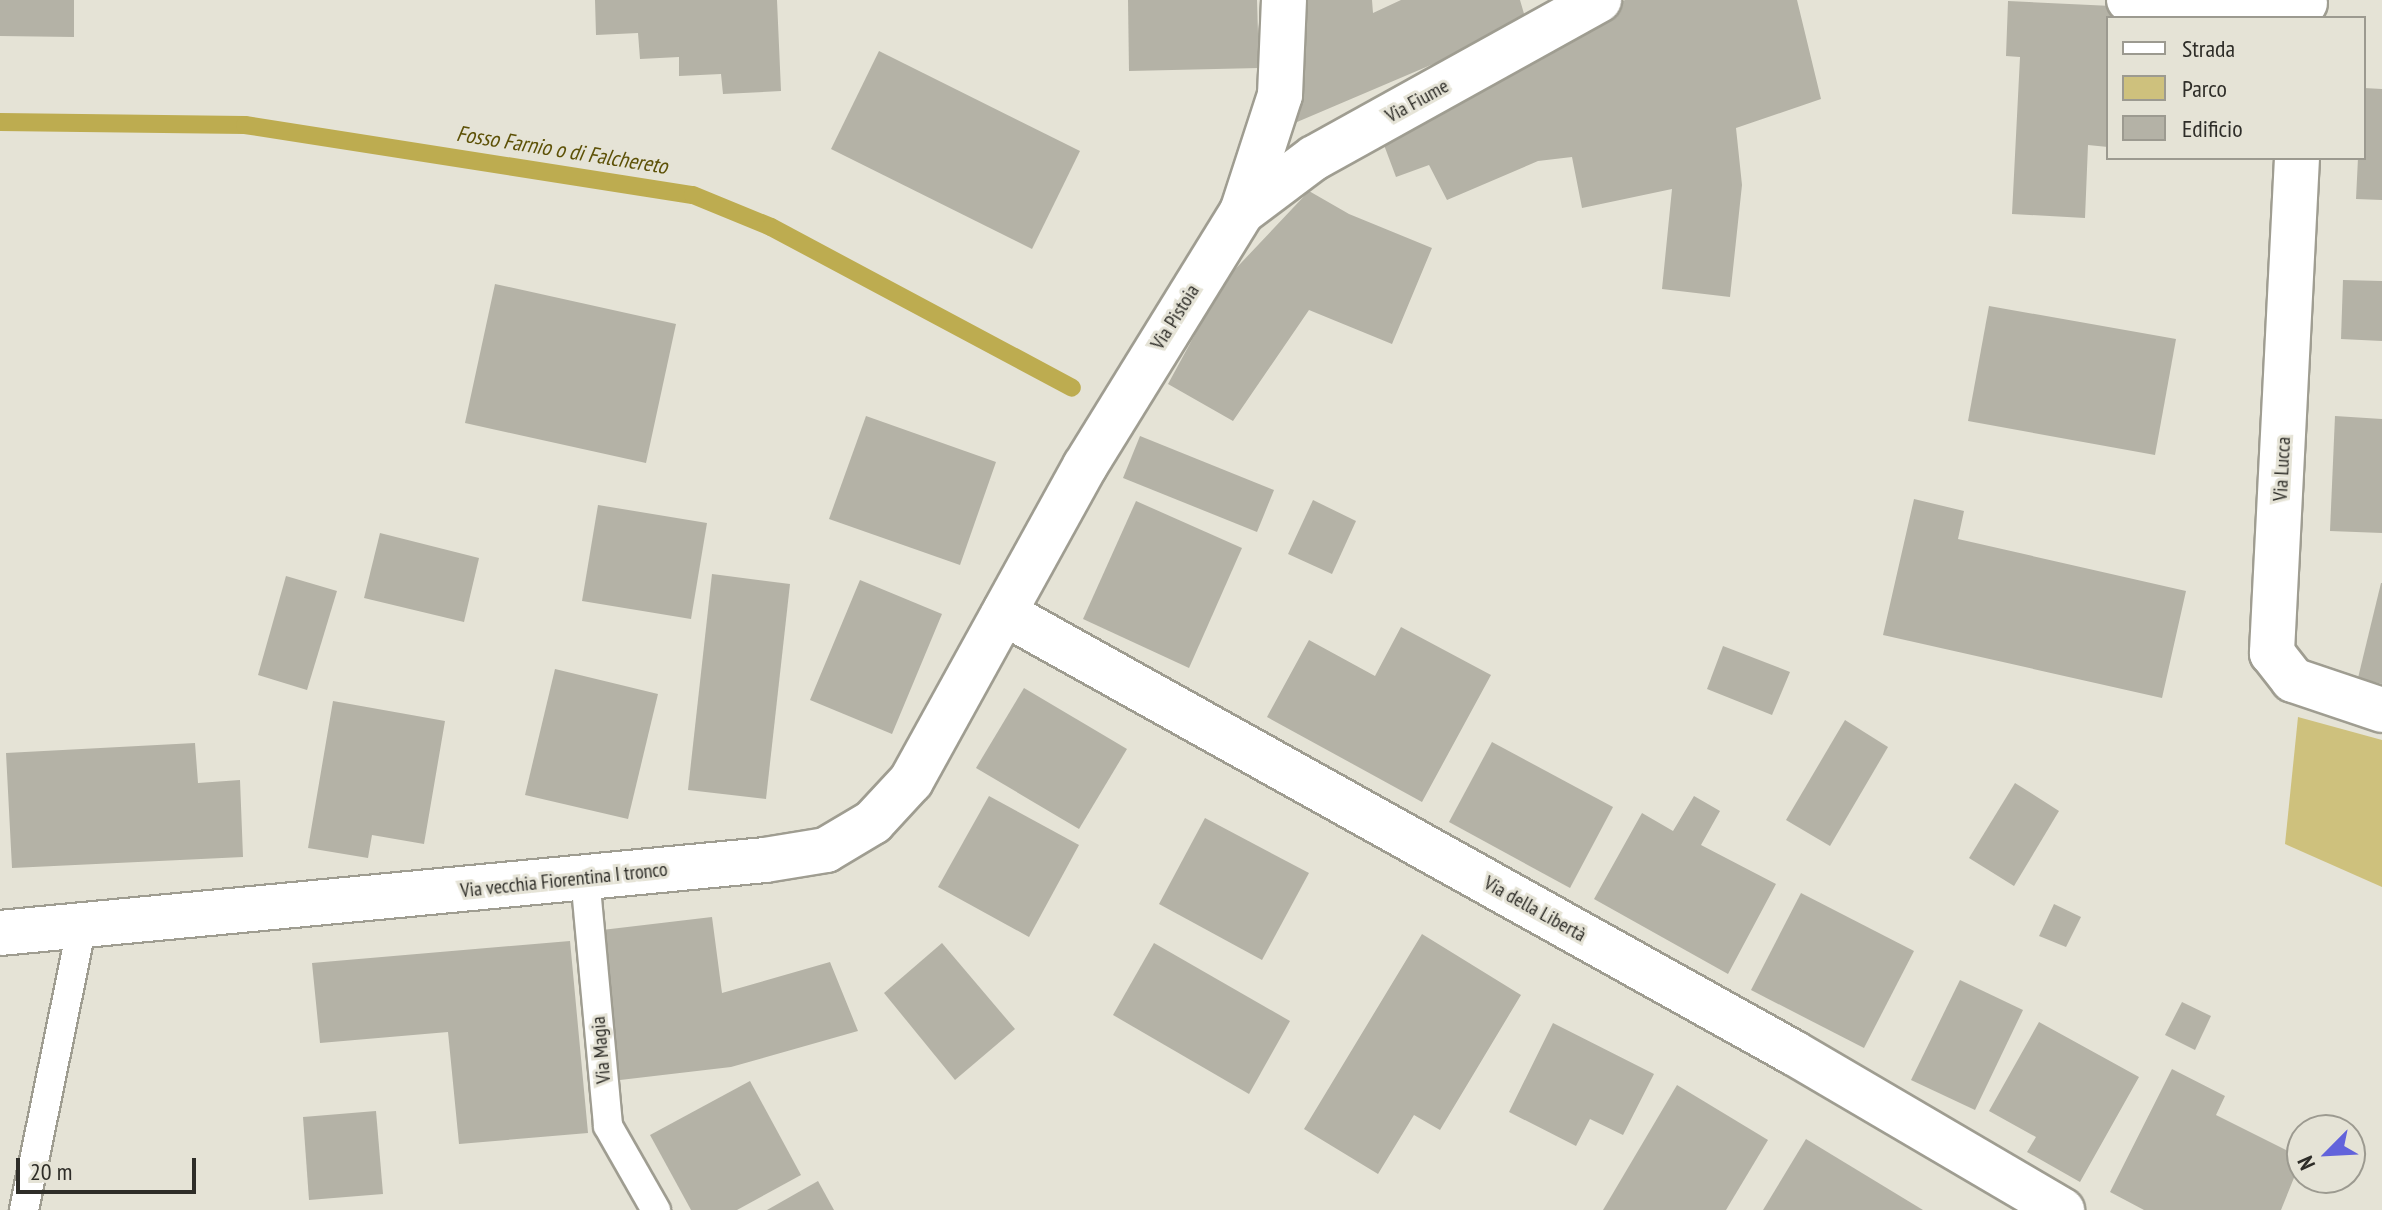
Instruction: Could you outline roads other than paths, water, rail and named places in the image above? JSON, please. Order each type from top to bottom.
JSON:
[{"type":"street","name":"Via Pistoia","points":[[1004,613],[1133,384],[1242,212],[1280,95],[1284,0]]},
{"type":"street","name":"Via Fiume","points":[[1242,212],[1314,158],[1599,0]]},
{"type":"street","points":[[2129,0],[2147,2],[2149,7],[2305,7]]},
{"type":"street","name":"Via Lucca","points":[[2297,160],[2272,653],[2293,680],[2382,710]]},
{"type":"street","name":"Via vecchia Fiorentina I tronco","points":[[0,933],[585,877],[826,850],[873,822],[911,781],[1004,613]]},
{"type":"street","name":"Via della Libertà","points":[[1004,613],[1794,1053],[2062,1210]]},
{"type":"lane","name":"Via Magia","points":[[585,877],[608,1126],[656,1210]]},
{"type":"lane","points":[[24,1210],[82,926]]},
{"type":"waterway","name":"Fosso Farnio o di Falchereto","points":[[0,122],[245,125],[693,195],[771,227],[1072,388]]}]
